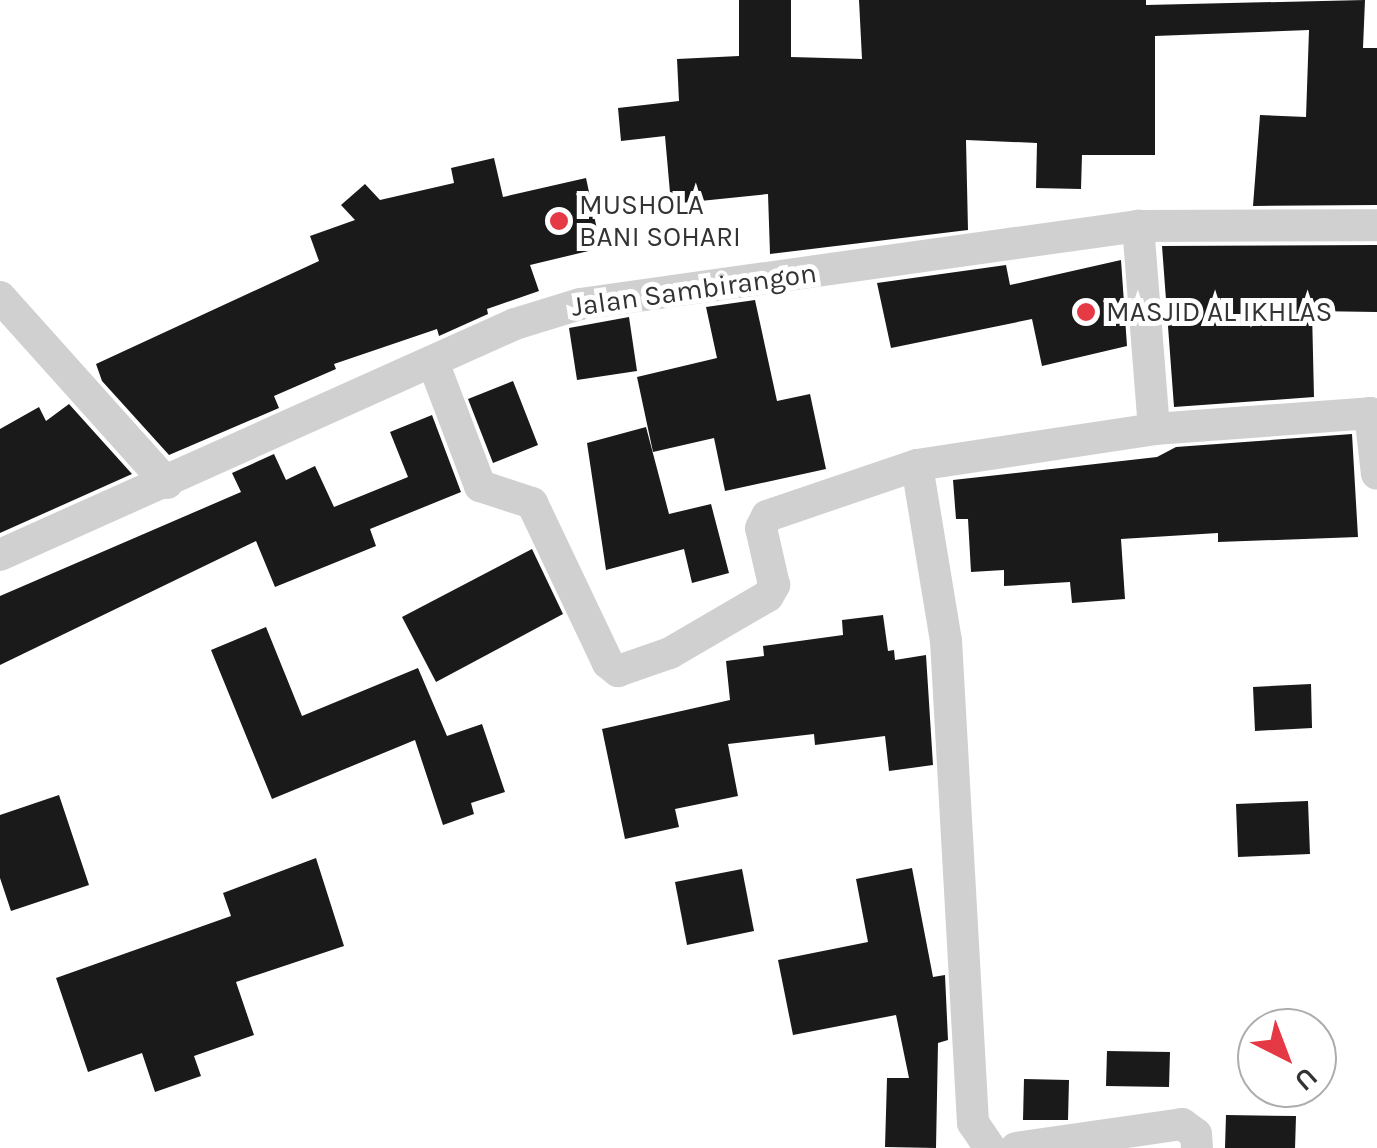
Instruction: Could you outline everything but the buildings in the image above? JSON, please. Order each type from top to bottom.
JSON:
[{"type":"street","name":"Jalan Sambirangon","points":[[0,555],[434,362],[580,304],[1138,226],[1377,225]]},
{"type":"street","points":[[1138,226],[1154,429]]},
{"type":"street","points":[[0,297],[167,483]]},
{"type":"street","points":[[434,362],[480,486],[532,503],[608,663],[618,671],[670,652],[768,596],[774,585],[761,528],[767,516],[917,464],[1154,429],[1370,413],[1377,474]]},
{"type":"street","points":[[917,464],[946,641],[973,1123],[990,1148]]},
{"type":"street","points":[[1016,1148],[1182,1124],[1196,1134],[1197,1148]]},
{"type":"place","name":"MUSHOLA BANI SOHARI","points":[[559,221]]},
{"type":"place","name":"MASJID AL IKHLAS","points":[[1086,312]]}]
